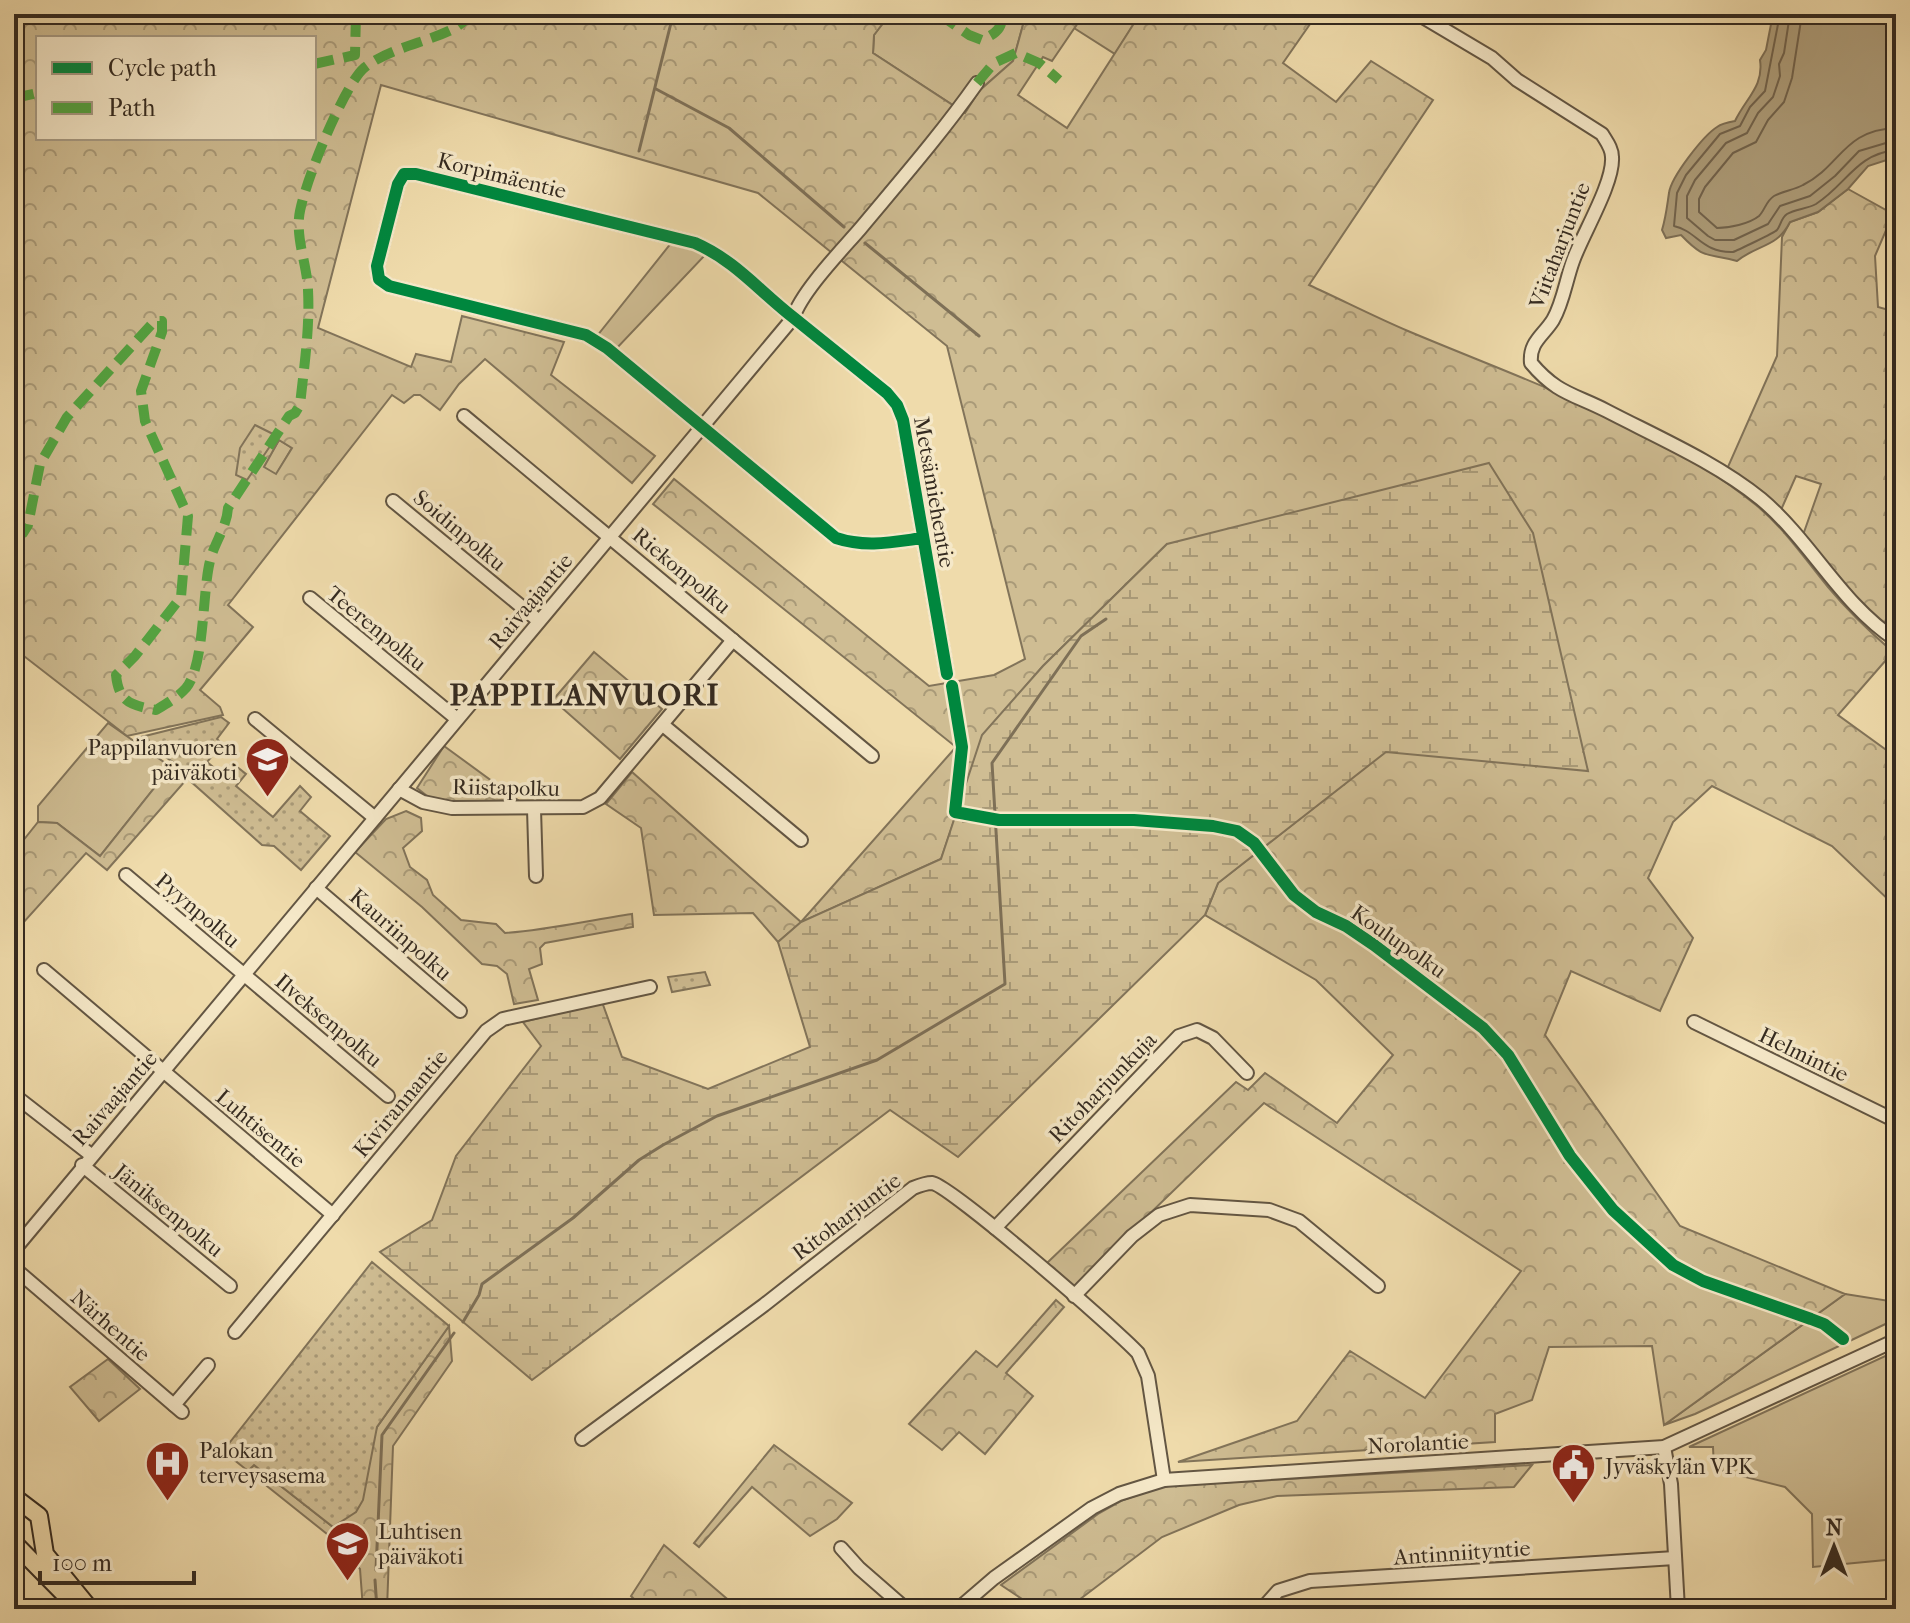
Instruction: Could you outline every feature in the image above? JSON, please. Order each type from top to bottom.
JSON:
[{"type":"main road","points":[[18,1505],[39,1516],[43,1547],[49,1560],[90,1609]]},
{"type":"main road","points":[[16,1546],[35,1543],[41,1534]]},
{"type":"main road","points":[[16,1546],[79,1609]]},
{"type":"street","name":"Viitaharjuntie","points":[[1418,14],[1492,58],[1517,80],[1602,134],[1609,145],[1612,157],[1602,193],[1574,258],[1554,318],[1534,342],[1530,353],[1531,363],[1561,392],[1597,406],[1667,442],[1761,500],[1795,534],[1857,609],[1896,640]]},
{"type":"street","name":"Raivaajantie","points":[[14,1250],[86,1160],[245,975],[793,318],[796,308],[830,264],[940,133],[977,83]]},
{"type":"street","name":"Korpimäentie","points":[[703,427],[607,348],[586,335],[389,286],[379,279],[377,266],[398,184],[404,174],[416,174],[695,243],[720,254],[793,318]]},
{"type":"street","name":"Metsämiehentie","points":[[793,318],[815,332],[897,405],[903,420],[947,674]]},
{"type":"street","name":"Riekonpolku","points":[[464,416],[872,756]]},
{"type":"street","points":[[703,427],[836,538],[854,544],[872,545],[923,538]]},
{"type":"street","name":"Soidinpolku","points":[[393,501],[539,621]]},
{"type":"street","name":"Teerenpolku","points":[[310,598],[457,719]]},
{"type":"street","name":"Riistapolku","points":[[399,789],[423,802],[452,808],[583,807],[600,798],[733,640]]},
{"type":"street","points":[[255,719],[375,818]]},
{"type":"street","points":[[663,725],[801,840]]},
{"type":"street","points":[[534,809],[536,876]]},
{"type":"street","name":"Pyynpolku","points":[[126,875],[245,975]]},
{"type":"street","name":"Kauriinpolku","points":[[316,888],[460,1011]]},
{"type":"street","name":"Luhtisentie","points":[[44,970],[333,1215]]},
{"type":"street","name":"Ilveksenpolku","points":[[245,975],[388,1096]]},
{"type":"street","name":"Kivirannantie","points":[[235,1332],[486,1031],[503,1019],[650,987]]},
{"type":"street","name":"Helmintie","points":[[1694,1022],[1896,1121]]},
{"type":"street","name":"Ritoharjunkuja","points":[[995,1228],[1179,1036],[1197,1030],[1213,1038],[1247,1073]]},
{"type":"street","name":"Jäniksenpolku","points":[[14,1095],[230,1286]]},
{"type":"street","name":"Ritoharjuntie","points":[[582,1439],[764,1305],[913,1188],[932,1183],[995,1228],[1133,1347],[1148,1376],[1164,1480]]},
{"type":"street","points":[[1074,1296],[1132,1236],[1159,1215],[1190,1205],[1269,1210],[1299,1221],[1378,1286]]},
{"type":"street","name":"Närhentie","points":[[14,1268],[178,1408],[208,1365]]},
{"type":"street","name":"Norolantie","points":[[958,1609],[994,1578],[1092,1508],[1119,1494],[1164,1480],[1664,1447],[1896,1340]]},
{"type":"street","points":[[1664,1447],[1671,1484],[1678,1609]]},
{"type":"street","points":[[841,1548],[906,1609]]},
{"type":"street","name":"Antinniityntie","points":[[1262,1609],[1278,1591],[1310,1581],[1675,1558]]},
{"type":"green space","points":[[14,14],[890,14],[874,35],[873,53],[965,113],[979,91],[1013,61],[1026,14],[1084,14],[1052,61],[1043,57],[1018,95],[1067,128],[1140,14],[1317,14],[1283,63],[1336,102],[1371,61],[1433,100],[1309,285],[1408,331],[1588,406],[1676,450],[1756,505],[1794,544],[1843,604],[1893,652],[1838,715],[1896,757],[1896,907],[1832,846],[1712,786],[1673,822],[1648,878],[1693,938],[1660,1011],[1571,971],[1545,1035],[1680,1226],[1845,1294],[1664,1425],[1652,1346],[1549,1347],[1532,1400],[1495,1414],[1495,1442],[1178,1462],[1297,1421],[1350,1351],[1425,1398],[1521,1271],[1264,1103],[1074,1287],[1047,1263],[1236,1082],[1248,1090],[1265,1073],[1337,1123],[1393,1055],[1316,980],[1205,915],[1218,883],[1386,751],[1588,770],[1167,544],[1043,666],[983,735],[941,859],[801,922],[956,747],[653,504],[674,479],[929,686],[994,675],[1025,659],[947,346],[758,193],[381,85],[318,328],[411,367],[416,354],[451,362],[462,316],[564,342],[551,375],[655,456],[632,483],[485,359],[459,384],[440,410],[420,395],[414,395],[404,403],[392,395],[228,605],[253,627],[200,690],[220,707],[223,715],[127,736],[20,653],[14,659]],"holes":[[[279,440],[292,448],[276,474],[264,467]]]},
{"type":"green space","points":[[890,14],[1026,14],[1013,61],[979,91],[965,113],[873,53],[874,35]]},
{"type":"green space","points":[[1084,14],[1140,14],[1115,54],[1074,28]]},
{"type":"green space","points":[[1848,189],[1893,214],[1875,256],[1878,307],[1896,312],[1896,623],[1892,631],[1877,621],[1803,535],[1821,484],[1796,476],[1781,510],[1761,491],[1727,469],[1777,356],[1782,237],[1790,222],[1818,212]]},
{"type":"green space","points":[[672,242],[706,254],[616,349],[597,336]]},
{"type":"green space","points":[[255,425],[277,436],[247,480],[236,475],[240,448]]},
{"type":"green space","points":[[279,440],[292,448],[276,475],[263,467]]},
{"type":"green space","points":[[1489,463],[1533,533],[1588,771],[1386,752],[1218,883],[1205,915],[958,1157],[890,1110],[532,1380],[380,1252],[432,1220],[456,1156],[541,1046],[523,1022],[602,1002],[622,1057],[708,1089],[810,1047],[778,942],[801,922],[941,859],[982,735],[1043,666],[1167,544]]},
{"type":"green space","points":[[594,652],[662,709],[620,759],[553,700]]},
{"type":"green space","points":[[221,717],[229,723],[217,739],[222,744],[207,762],[222,774],[232,763],[246,774],[236,786],[273,817],[300,786],[311,797],[300,811],[330,836],[301,870],[274,846],[262,845],[188,779],[182,768],[137,738]]},
{"type":"green space","points":[[108,723],[171,767],[100,856],[57,823],[38,822],[38,806]]},
{"type":"green space","points":[[444,746],[518,800],[462,802],[431,799],[417,788]]},
{"type":"green space","points":[[171,767],[187,779],[107,870],[86,853],[14,933],[14,852],[38,822],[57,823],[100,856]]},
{"type":"green space","points":[[632,772],[801,922],[778,942],[753,913],[654,915],[641,828],[606,804]]},
{"type":"green space","points":[[406,811],[421,818],[422,831],[403,848],[410,867],[427,880],[433,895],[461,920],[496,924],[505,933],[632,914],[633,927],[545,943],[540,948],[542,964],[529,969],[538,1000],[514,1004],[507,974],[497,966],[482,964],[422,907],[355,852],[386,819]]},
{"type":"green space","points":[[705,972],[710,985],[672,992],[668,977]]},
{"type":"green space","points":[[372,1262],[449,1326],[377,1427],[363,1500],[356,1512],[333,1527],[254,1465],[248,1471],[223,1451]]},
{"type":"green space","points":[[1845,1294],[1896,1302],[1896,1319],[1695,1414],[1664,1425]]},
{"type":"green space","points":[[1056,1300],[1064,1307],[1006,1373],[1033,1396],[985,1454],[959,1432],[942,1450],[909,1424],[976,1351],[997,1367]]},
{"type":"green space","points":[[449,1326],[452,1361],[393,1446],[387,1609],[363,1609],[360,1569],[327,1534],[248,1471],[254,1465],[333,1527],[377,1427]]},
{"type":"green space","points":[[1896,1351],[1896,1559],[1813,1567],[1812,1514],[1785,1487],[1714,1469],[1713,1447],[1689,1447]]},
{"type":"green space","points":[[108,1359],[140,1389],[99,1421],[70,1387]]},
{"type":"green space","points":[[774,1445],[852,1503],[837,1519],[810,1536],[752,1487],[699,1547],[694,1543]]},
{"type":"green space","points":[[1532,1465],[1514,1487],[1277,1496],[1239,1505],[1162,1537],[1067,1609],[1037,1609],[1001,1585],[1098,1514],[1123,1500],[1164,1486]]},
{"type":"green space","points":[[664,1545],[739,1609],[644,1609],[631,1596]]},
{"type":"water","points":[[1773,14],[1896,14],[1896,157],[1868,166],[1848,189],[1818,212],[1790,222],[1779,237],[1737,261],[1702,252],[1681,235],[1666,238],[1662,230],[1671,186],[1681,167],[1711,132],[1735,121],[1757,85],[1760,60],[1766,50]]},
{"type":"waterway","points":[[639,151],[673,15]]},
{"type":"waterway","points":[[656,89],[729,128],[844,227]]},
{"type":"waterway","points":[[865,243],[979,336]]},
{"type":"waterway","points":[[463,1322],[482,1284],[573,1218],[639,1160],[663,1145],[717,1116],[877,1060],[1005,984],[992,763],[1081,636],[1106,619]]},
{"type":"waterway","points":[[376,1570],[382,1435],[454,1333]]},
{"type":"waterway","points":[[375,1580],[377,1609]]},
{"type":"marked path","points":[[316,64],[355,55],[356,14]]},
{"type":"marked path","points":[[14,537],[23,533],[28,525],[40,464],[67,417],[151,325],[162,321],[162,332],[141,391],[145,421],[188,516],[181,597],[135,656],[116,675],[123,697],[156,710],[186,688],[197,663],[210,561],[228,508],[289,416],[300,405],[308,305],[299,218],[307,185],[325,139],[346,95],[364,68],[385,55],[453,29],[473,14]]},
{"type":"marked path","points":[[939,14],[969,35],[982,40],[1000,27],[1000,14]]},
{"type":"marked path","points":[[977,83],[994,63],[1016,53],[1039,63],[1059,80]]},
{"type":"marked path","points":[[14,98],[36,93]]},
{"type":"cycle path","points":[[923,538],[869,543],[836,538],[607,348],[586,335],[389,286],[379,279],[377,266],[398,184],[404,174],[416,174],[695,243],[735,268],[887,393],[897,405],[903,420],[947,674]]},
{"type":"cycle path","name":"Koulupolku","points":[[952,686],[962,747],[955,812],[999,820],[1134,820],[1213,826],[1237,831],[1254,843],[1294,895],[1316,912],[1346,926],[1374,945],[1483,1028],[1508,1055],[1570,1156],[1613,1210],[1673,1265],[1703,1281],[1824,1324],[1843,1339]]},
{"type":"place","name":"Pappilanvuoren päiväkoti","points":[[268,799]]},
{"type":"place","name":"Palokan terveysasema","points":[[168,1502]]},
{"type":"place","name":"Jyväskylän VPK","points":[[1574,1505]]},
{"type":"place","name":"Luhtisen päiväkoti","points":[[347,1583]]},
{"type":"district","name":"PAPPILANVUORI","points":[[585,695]]}]
